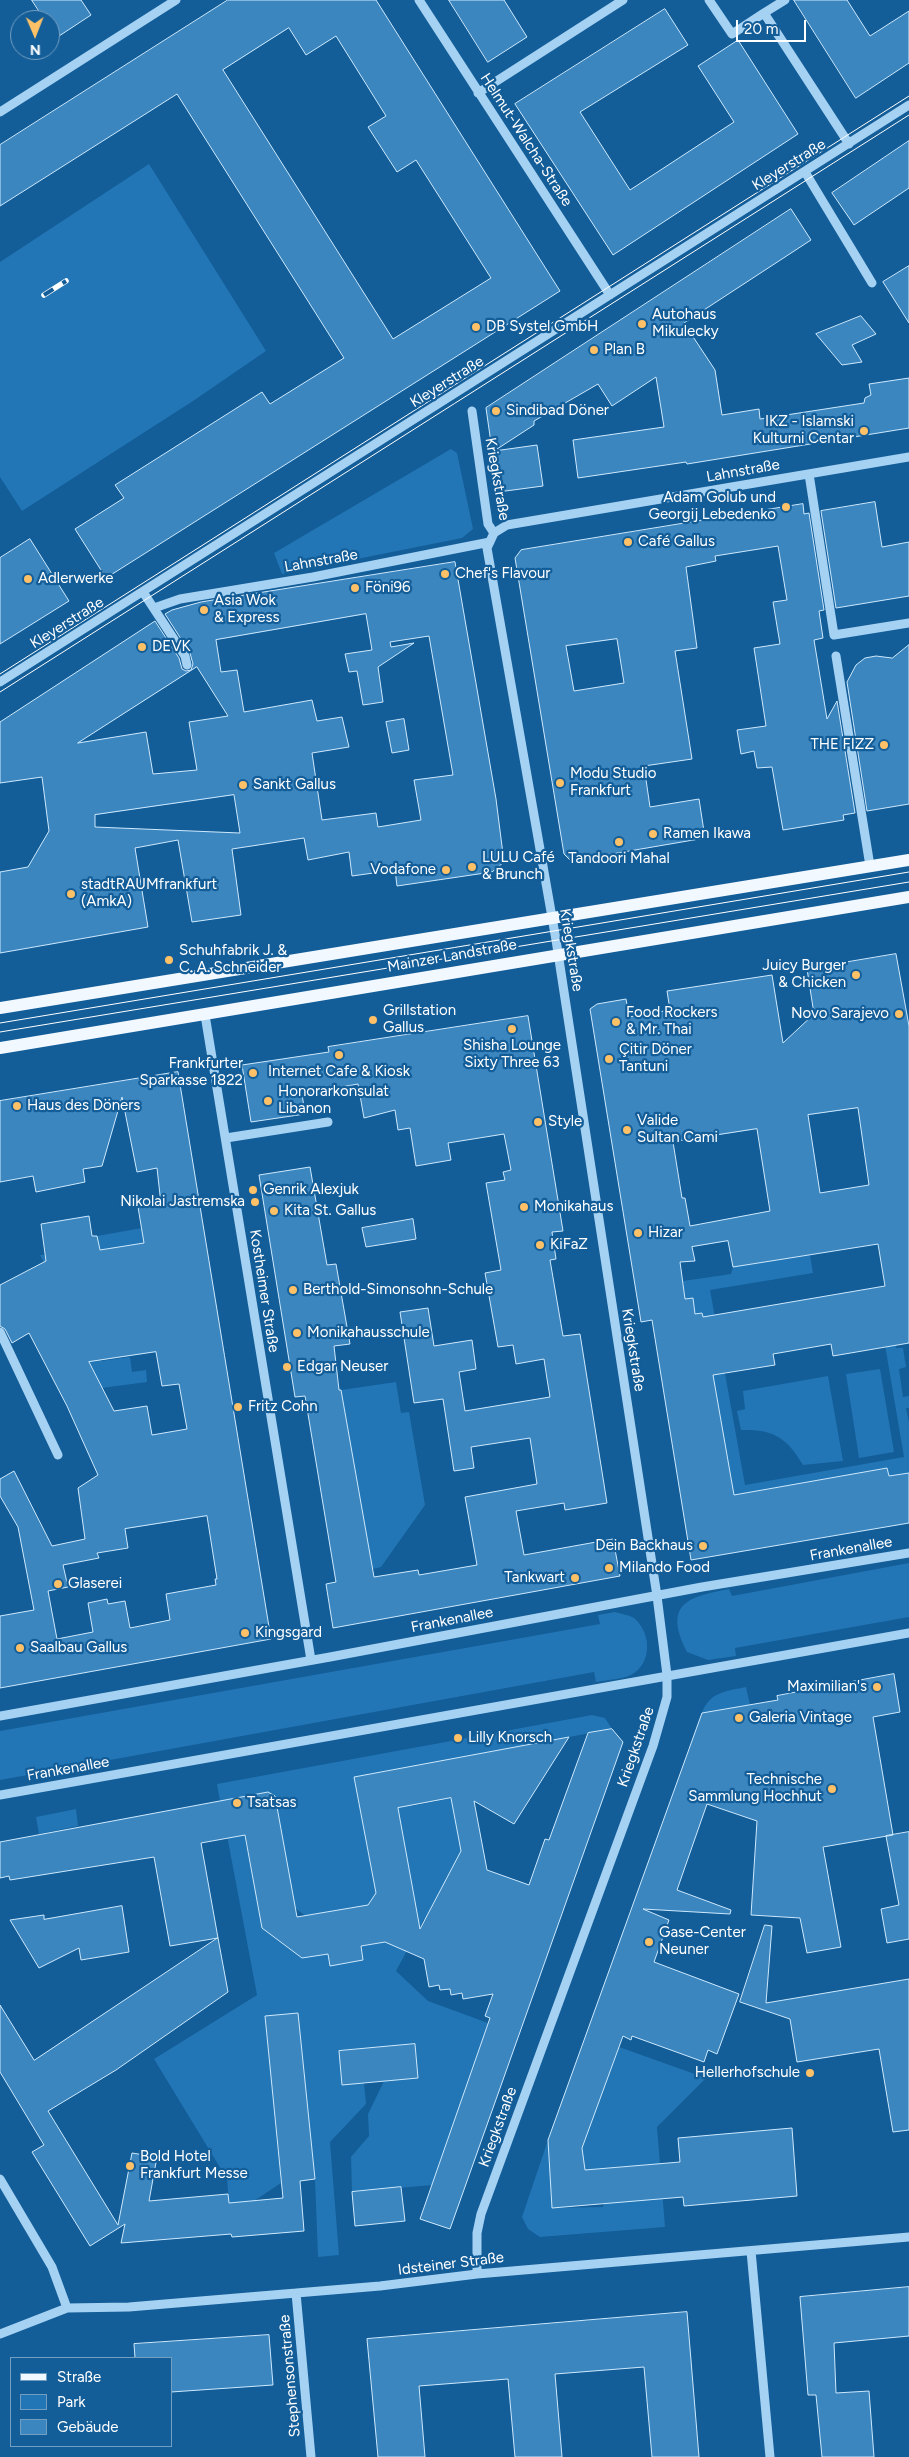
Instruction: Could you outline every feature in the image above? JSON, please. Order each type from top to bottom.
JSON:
[{"type":"main road","name":"Mainzer Landstraße","points":[[0,1008],[909,860]]},
{"type":"main road","name":"Mainzer Landstraße","points":[[0,1048],[909,897]]},
{"type":"street","points":[[0,112],[176,0]]},
{"type":"street","name":"Helmut-Walcha-Straße","points":[[419,0],[610,295]]},
{"type":"street","points":[[478,92],[623,0]]},
{"type":"street","points":[[709,0],[732,34],[785,0]]},
{"type":"street","points":[[764,13],[849,144]]},
{"type":"street","name":"Kleyerstraße","points":[[0,682],[909,105]]},
{"type":"street","points":[[805,172],[872,283]]},
{"type":"street","name":"Kriegkstraße","points":[[472,411],[488,524],[494,533],[487,548],[558,955],[657,1596],[667,1675],[667,1697],[653,1746],[481,2214],[477,2233],[477,2274]]},
{"type":"street","name":"Lahnstraße","points":[[494,533],[507,525],[909,457]]},
{"type":"street","points":[[809,474],[834,635],[909,623]]},
{"type":"street","name":"Lahnstraße","points":[[157,607],[180,599],[490,542]]},
{"type":"street","points":[[143,592],[185,656],[187,665]]},
{"type":"street","points":[[836,656],[870,866]]},
{"type":"street","name":"Kostheimer Straße","points":[[205,1015],[311,1660]]},
{"type":"street","points":[[226,1138],[328,1122]]},
{"type":"street","points":[[0,1332],[58,1455]]},
{"type":"street","name":"Frankenallee","points":[[0,1716],[702,1587],[909,1553]]},
{"type":"street","name":"Frankenallee","points":[[0,1795],[909,1633]]},
{"type":"street","points":[[0,2179],[52,2268],[67,2308]]},
{"type":"street","name":"Idsteiner Straße","points":[[0,2334],[67,2308],[129,2307],[380,2286],[477,2274],[909,2237]]},
{"type":"street","points":[[752,2251],[770,2457]]},
{"type":"street","name":"Stephensonstraße","points":[[296,2293],[311,2457]]},
{"type":"green space","points":[[149,164],[266,351],[193,401],[22,511],[0,477],[0,262]]},
{"type":"green space","points":[[451,449],[457,453],[473,529],[462,538],[282,574],[274,553]]},
{"type":"green space","points":[[142,1228],[157,1249],[139,1244],[122,1247],[67,1308],[40,1255],[100,1253],[97,1236]]},
{"type":"green space","points":[[810,1255],[813,1273],[710,1290],[745,1485],[904,1457],[877,1298],[882,1288],[892,1284],[896,1348],[903,1348],[906,1367],[899,1369],[903,1397],[909,1396],[909,1408],[906,1408],[909,1422],[909,1473],[889,1476],[886,1468],[864,1472],[865,1481],[843,1484],[841,1476],[808,1482],[810,1492],[783,1486],[761,1490],[762,1500],[728,1504],[702,1314],[695,1314],[693,1298],[685,1299],[683,1281],[731,1274],[733,1267]]},
{"type":"green space","points":[[66,1317],[98,1342],[101,1361],[130,1357],[132,1372],[146,1370],[147,1382],[102,1388]]},
{"type":"green space","points":[[880,1369],[894,1452],[859,1458],[846,1374]]},
{"type":"green space","points":[[828,1376],[843,1461],[803,1465],[791,1448],[778,1437],[762,1431],[741,1430],[737,1411],[745,1409],[743,1391]]},
{"type":"green space","points":[[396,1382],[401,1413],[409,1412],[425,1505],[381,1567],[369,1570],[369,1554],[341,1390]]},
{"type":"green space","points":[[909,1563],[909,1617],[735,1648],[736,1656],[708,1660],[687,1652],[680,1636],[679,1613],[683,1606],[701,1595],[729,1589],[732,1596]]},
{"type":"green space","points":[[615,1612],[634,1618],[644,1631],[646,1639],[646,1655],[643,1663],[638,1670],[624,1678],[596,1682],[594,1672],[0,1780],[0,1731],[600,1624],[598,1615]]},
{"type":"green space","points":[[746,1687],[750,1705],[702,1713],[705,1706],[714,1697],[726,1691]]},
{"type":"green space","points":[[592,1715],[605,1718],[612,1729],[359,1776],[355,1782],[376,1893],[365,1909],[310,1919],[295,1908],[274,1796],[268,1792],[220,1801],[217,1784]]},
{"type":"green space","points":[[452,1798],[461,1851],[442,1924],[424,1919],[396,1971],[428,2001],[488,2023],[432,2185],[352,2192],[351,2157],[369,2136],[368,2114],[384,2081],[418,2078],[415,2044],[364,2083],[366,2104],[330,2142],[339,2255],[318,2257],[315,2179],[298,2013],[265,2017],[281,2183],[254,2201],[229,2203],[227,2179],[154,2059],[257,1995],[226,1830],[243,1827],[262,1928],[302,1958],[328,1954],[330,1966],[363,1960],[361,1946],[386,1942],[396,1806],[409,1803],[412,1806]]},
{"type":"green space","points":[[76,1809],[78,1826],[39,1834],[36,1817]]},
{"type":"green space","points":[[619,2047],[706,2078],[657,2127],[665,2227],[540,2237],[528,2229],[522,2217],[548,2140],[552,2208],[603,2207],[604,2203],[655,2199],[652,2164],[598,2169],[585,2174],[582,2148]]},
{"type":"building","points":[[32,0],[81,0],[91,15],[60,35],[60,10],[38,10]]},
{"type":"building","points":[[228,0],[376,0],[560,291],[106,578],[75,529],[124,498],[115,485],[262,392],[270,404],[344,358],[177,94],[0,206],[0,145]],"holes":[[[289,28],[306,55],[336,36],[386,116],[368,127],[397,172],[416,160],[491,278],[393,339],[223,70]]]},
{"type":"building","points":[[449,0],[504,0],[527,37],[488,62]]},
{"type":"building","points":[[794,0],[847,0],[870,36],[909,11],[909,63],[856,98]]},
{"type":"building","points":[[665,9],[688,45],[580,112],[630,190],[734,122],[698,66],[738,40],[798,134],[613,255],[515,104]]},
{"type":"building","points":[[909,141],[909,188],[854,225],[832,193]]},
{"type":"building","points":[[791,209],[811,240],[684,323],[715,370],[722,415],[759,409],[760,419],[864,403],[865,398],[871,395],[869,384],[909,378],[909,428],[687,464],[686,462],[578,478],[573,440],[664,427],[656,377],[612,406],[598,384],[534,421],[534,425],[494,451],[537,445],[543,486],[498,492],[486,408]]},
{"type":"building","points":[[909,266],[909,323],[883,282]]},
{"type":"building","points":[[861,316],[876,334],[852,345],[862,362],[842,365],[816,334]]},
{"type":"building","points":[[875,502],[882,547],[909,542],[909,596],[836,608],[821,511]]},
{"type":"building","points":[[803,504],[804,514],[809,513],[824,610],[819,611],[823,638],[814,640],[827,719],[837,701],[855,813],[843,815],[844,820],[783,830],[772,767],[757,768],[754,751],[741,754],[737,730],[766,726],[754,648],[780,644],[773,602],[787,600],[778,546],[715,556],[716,561],[686,567],[697,648],[675,651],[692,759],[644,766],[650,807],[699,799],[705,838],[571,861],[564,854],[515,558],[521,550]],"holes":[[[617,639],[624,683],[574,691],[566,646]]]},
{"type":"building","name":"Adlerwerke","points":[[30,539],[69,601],[0,644],[0,558]]},
{"type":"building","points":[[455,562],[496,799],[504,862],[492,872],[397,886],[395,870],[352,876],[349,852],[308,860],[304,838],[232,849],[241,915],[192,922],[178,840],[135,848],[148,927],[0,953],[0,872],[28,867],[49,831],[42,777],[0,783],[0,722],[155,621],[179,658],[182,669],[186,671],[191,670],[193,664],[190,653],[165,614],[172,610],[201,602]],"holes":[[[366,614],[372,650],[345,654],[349,672],[357,671],[363,705],[383,702],[378,667],[414,643],[391,647],[390,642],[429,636],[453,775],[414,780],[421,820],[378,827],[376,813],[322,820],[312,753],[349,747],[342,717],[317,721],[312,700],[244,712],[237,670],[221,672],[216,640]],[[197,667],[228,716],[189,722],[197,770],[153,774],[146,732],[78,743]],[[234,795],[240,833],[95,827],[95,815]]]},
{"type":"building","name":"THE FIZZ","points":[[909,645],[909,804],[867,811],[847,682],[856,665],[865,658],[876,656],[892,658]]},
{"type":"building","points":[[404,719],[409,750],[392,753],[386,722]]},
{"type":"building","points":[[896,954],[909,1026],[909,1343],[833,1356],[831,1344],[773,1354],[775,1365],[713,1375],[734,1495],[887,1468],[889,1476],[909,1473],[909,1523],[691,1560],[652,1320],[641,1322],[590,1009],[597,1004],[626,999],[629,1017],[670,1010],[667,991],[772,975],[783,1043],[814,1014],[807,969]],"holes":[[[858,1108],[869,1185],[820,1193],[808,1115]],[[757,1129],[770,1211],[690,1226],[685,1198],[682,1198],[673,1142]],[[728,1241],[733,1267],[878,1244],[885,1286],[703,1317],[702,1313],[695,1314],[693,1298],[685,1299],[680,1262],[695,1261],[692,1247]]]},
{"type":"building","points":[[528,1016],[563,1231],[552,1232],[556,1259],[550,1260],[563,1336],[580,1334],[607,1503],[565,1510],[564,1503],[516,1511],[524,1555],[613,1539],[620,1576],[333,1628],[326,1584],[336,1582],[305,1396],[295,1397],[259,1175],[310,1167],[327,1265],[336,1264],[350,1344],[334,1346],[339,1390],[341,1390],[374,1577],[418,1570],[419,1575],[477,1565],[465,1497],[537,1484],[530,1438],[471,1447],[474,1468],[454,1471],[443,1399],[414,1403],[400,1312],[428,1308],[434,1346],[472,1340],[476,1369],[459,1372],[465,1411],[550,1397],[544,1359],[516,1364],[513,1345],[498,1347],[485,1273],[501,1270],[486,1183],[505,1180],[503,1172],[511,1170],[504,1134],[448,1143],[451,1160],[416,1166],[410,1128],[398,1130],[395,1110],[364,1118],[358,1084],[302,1094],[305,1114],[251,1122],[242,1065],[329,1052],[328,1047]]},
{"type":"building","points":[[178,1072],[271,1639],[0,1688],[0,1616],[34,1610],[18,1527],[0,1496],[0,1479],[14,1471],[52,1546],[85,1539],[78,1488],[98,1475],[67,1406],[29,1333],[12,1343],[5,1329],[0,1326],[0,1285],[46,1261],[41,1224],[89,1216],[92,1236],[97,1236],[100,1250],[144,1243],[138,1207],[161,1204],[157,1168],[137,1172],[122,1097],[102,1166],[83,1169],[85,1182],[36,1192],[33,1176],[0,1182],[0,1101]],"holes":[[[156,1352],[162,1386],[179,1384],[187,1429],[152,1435],[147,1406],[114,1411],[89,1362]],[[207,1516],[217,1579],[215,1579],[216,1585],[166,1594],[170,1620],[130,1628],[125,1601],[108,1604],[107,1599],[88,1603],[93,1632],[57,1639],[48,1591],[68,1587],[63,1565],[99,1558],[97,1553],[128,1548],[125,1529]]]},
{"type":"building","points":[[413,1219],[416,1239],[366,1247],[362,1228]]},
{"type":"building","points":[[894,1674],[900,1712],[873,1717],[893,1835],[823,1847],[841,1947],[807,1953],[800,1918],[751,1915],[757,1821],[707,1804],[677,1890],[731,1910],[730,1914],[643,1909],[669,1920],[654,1962],[739,1994],[717,2054],[708,2050],[704,2062],[632,2036],[631,2040],[623,2036],[582,2148],[585,2170],[680,2162],[678,2138],[792,2128],[797,2196],[684,2206],[683,2197],[552,2208],[548,2140],[702,1713],[778,1700],[777,1696]]},
{"type":"building","points":[[612,1729],[623,1742],[450,2229],[420,2219],[490,2018],[485,2016],[493,1994],[463,1999],[462,1993],[451,1995],[450,1989],[440,1990],[439,1985],[429,1987],[424,1959],[385,1942],[361,1946],[363,1960],[330,1966],[328,1954],[302,1958],[262,1928],[245,1835],[201,1843],[218,1938],[170,1946],[154,1857],[10,1880],[9,1876],[0,1878],[0,1842],[268,1792],[275,1796],[297,1917],[368,1905],[376,1893],[354,1777],[569,1737],[514,1824],[474,1801],[487,1870],[529,1885],[545,1839],[549,1840],[588,1733]],"holes":[[[451,1798],[461,1851],[420,1929],[398,1808]]]},
{"type":"building","points":[[909,1832],[909,1939],[887,1943],[881,1909],[899,1905],[886,1836]]},
{"type":"building","points":[[122,1906],[129,1952],[81,1960],[79,1948],[39,1968],[10,1920],[44,1915],[44,1919]]},
{"type":"building","points":[[765,1925],[772,1926],[766,2003],[909,1979],[909,2130],[893,2132],[879,2049],[797,2062],[790,2019],[740,2002]]},
{"type":"building","points":[[218,1938],[228,1992],[116,2070],[48,2111],[118,2225],[132,2153],[157,2157],[149,2201],[228,2194],[229,2203],[283,2198],[265,2016],[298,2013],[315,2179],[300,2181],[304,2231],[232,2237],[231,2234],[121,2243],[125,2224],[90,2246],[32,2152],[44,2145],[0,2072],[0,2005],[34,2060]]},
{"type":"building","points":[[415,2044],[418,2078],[342,2085],[339,2051]]},
{"type":"building","points":[[401,2187],[405,2221],[355,2226],[352,2192]]},
{"type":"building","points":[[909,2287],[909,2336],[834,2343],[836,2393],[869,2391],[874,2457],[822,2457],[816,2395],[808,2395],[800,2297]]},
{"type":"building","points":[[687,2312],[699,2457],[652,2457],[644,2367],[555,2374],[562,2457],[515,2457],[508,2379],[419,2386],[425,2457],[378,2457],[367,2339]]},
{"type":"building","points":[[269,2335],[273,2385],[172,2392],[172,2357],[135,2357],[134,2344]]},
{"type":"tram line","points":[[0,674],[909,96]]},
{"type":"tram line","points":[[0,692],[909,115]]},
{"type":"tram line","points":[[0,1023],[909,872]]},
{"type":"tram line","points":[[0,1032],[909,882]]},
{"type":"railway","points":[[44,295],[66,281]]},
{"type":"place","name":"Autohaus Mikulecky","points":[[642,324]]},
{"type":"place","name":"DB Systel GmbH","points":[[476,327]]},
{"type":"place","name":"Plan B","points":[[594,350]]},
{"type":"place","name":"Sindibad Döner","points":[[496,411]]},
{"type":"place","name":"IKZ - Islamski Kulturni Centar","points":[[864,431]]},
{"type":"place","name":"Adam Golub und Georgij Lebedenko","points":[[786,507]]},
{"type":"place","name":"Café Gallus","points":[[628,542]]},
{"type":"place","name":"Chef's Flavour","points":[[445,574]]},
{"type":"place","name":"Adlerwerke","points":[[28,579]]},
{"type":"place","name":"Föni96","points":[[355,588]]},
{"type":"place","name":"Asia Wok & Express","points":[[204,610]]},
{"type":"place","name":"DEVK","points":[[142,647]]},
{"type":"place","name":"THE FIZZ","points":[[884,745]]},
{"type":"place","name":"Modu Studio Frankfurt","points":[[560,783]]},
{"type":"place","name":"Sankt Gallus","points":[[243,785]]},
{"type":"place","name":"Ramen Ikawa","points":[[653,834]]},
{"type":"place","name":"Tandoori Mahal","points":[[619,842]]},
{"type":"place","name":"LULU Café & Brunch","points":[[472,867]]},
{"type":"place","name":"Vodafone","points":[[446,870]]},
{"type":"place","name":"stadtRAUMfrankfurt (AmkA)","points":[[71,894]]},
{"type":"place","name":"Schuhfabrik J. & C. A. Schneider","points":[[169,960]]},
{"type":"place","name":"Juicy Burger & Chicken","points":[[856,975]]},
{"type":"place","name":"Novo Sarajevo","points":[[899,1014]]},
{"type":"place","name":"Grillstation Gallus","points":[[373,1020]]},
{"type":"place","name":"Food Rockers & Mr. Thai","points":[[616,1022]]},
{"type":"place","name":"Shisha Lounge Sixty Three 63","points":[[512,1029]]},
{"type":"place","name":"Internet Cafe & Kiosk","points":[[339,1055]]},
{"type":"place","name":"Çitir Döner Tantuni","points":[[609,1059]]},
{"type":"place","name":"Frankfurter Sparkasse 1822","points":[[253,1073]]},
{"type":"place","name":"Honorarkonsulat Libanon","points":[[268,1101]]},
{"type":"place","name":"Haus des Döners","points":[[17,1106]]},
{"type":"place","name":"Style","points":[[538,1122]]},
{"type":"place","name":"Valide Sultan Cami","points":[[627,1130]]},
{"type":"place","name":"Genrik Alexjuk","points":[[253,1190]]},
{"type":"place","name":"Nikolai Jastremska","points":[[255,1202]]},
{"type":"place","name":"Monikahaus","points":[[524,1207]]},
{"type":"place","name":"Kita St. Gallus","points":[[274,1211]]},
{"type":"place","name":"Hizar","points":[[638,1233]]},
{"type":"place","name":"KiFaZ","points":[[540,1245]]},
{"type":"place","name":"Berthold-Simonsohn-Schule","points":[[293,1290]]},
{"type":"place","name":"Monikahausschule","points":[[297,1333]]},
{"type":"place","name":"Edgar Neuser","points":[[287,1367]]},
{"type":"place","name":"Fritz Cohn","points":[[238,1407]]},
{"type":"place","name":"Dein Backhaus","points":[[703,1546]]},
{"type":"place","name":"Milando Food","points":[[609,1568]]},
{"type":"place","name":"Tankwart","points":[[575,1578]]},
{"type":"place","name":"Glaserei","points":[[58,1584]]},
{"type":"place","name":"Kingsgard","points":[[245,1633]]},
{"type":"place","name":"Saalbau Gallus","points":[[20,1648]]},
{"type":"place","name":"Maximilian's","points":[[877,1687]]},
{"type":"place","name":"Galeria Vintage","points":[[739,1718]]},
{"type":"place","name":"Lilly Knorsch","points":[[458,1738]]},
{"type":"place","name":"Technische Sammlung Hochhut","points":[[832,1789]]},
{"type":"place","name":"Tsatsas","points":[[237,1803]]},
{"type":"place","name":"Gase-Center Neuner","points":[[649,1942]]},
{"type":"place","name":"Hellerhofschule","points":[[810,2073]]},
{"type":"place","name":"Bold Hotel Frankfurt Messe","points":[[130,2166]]}]
